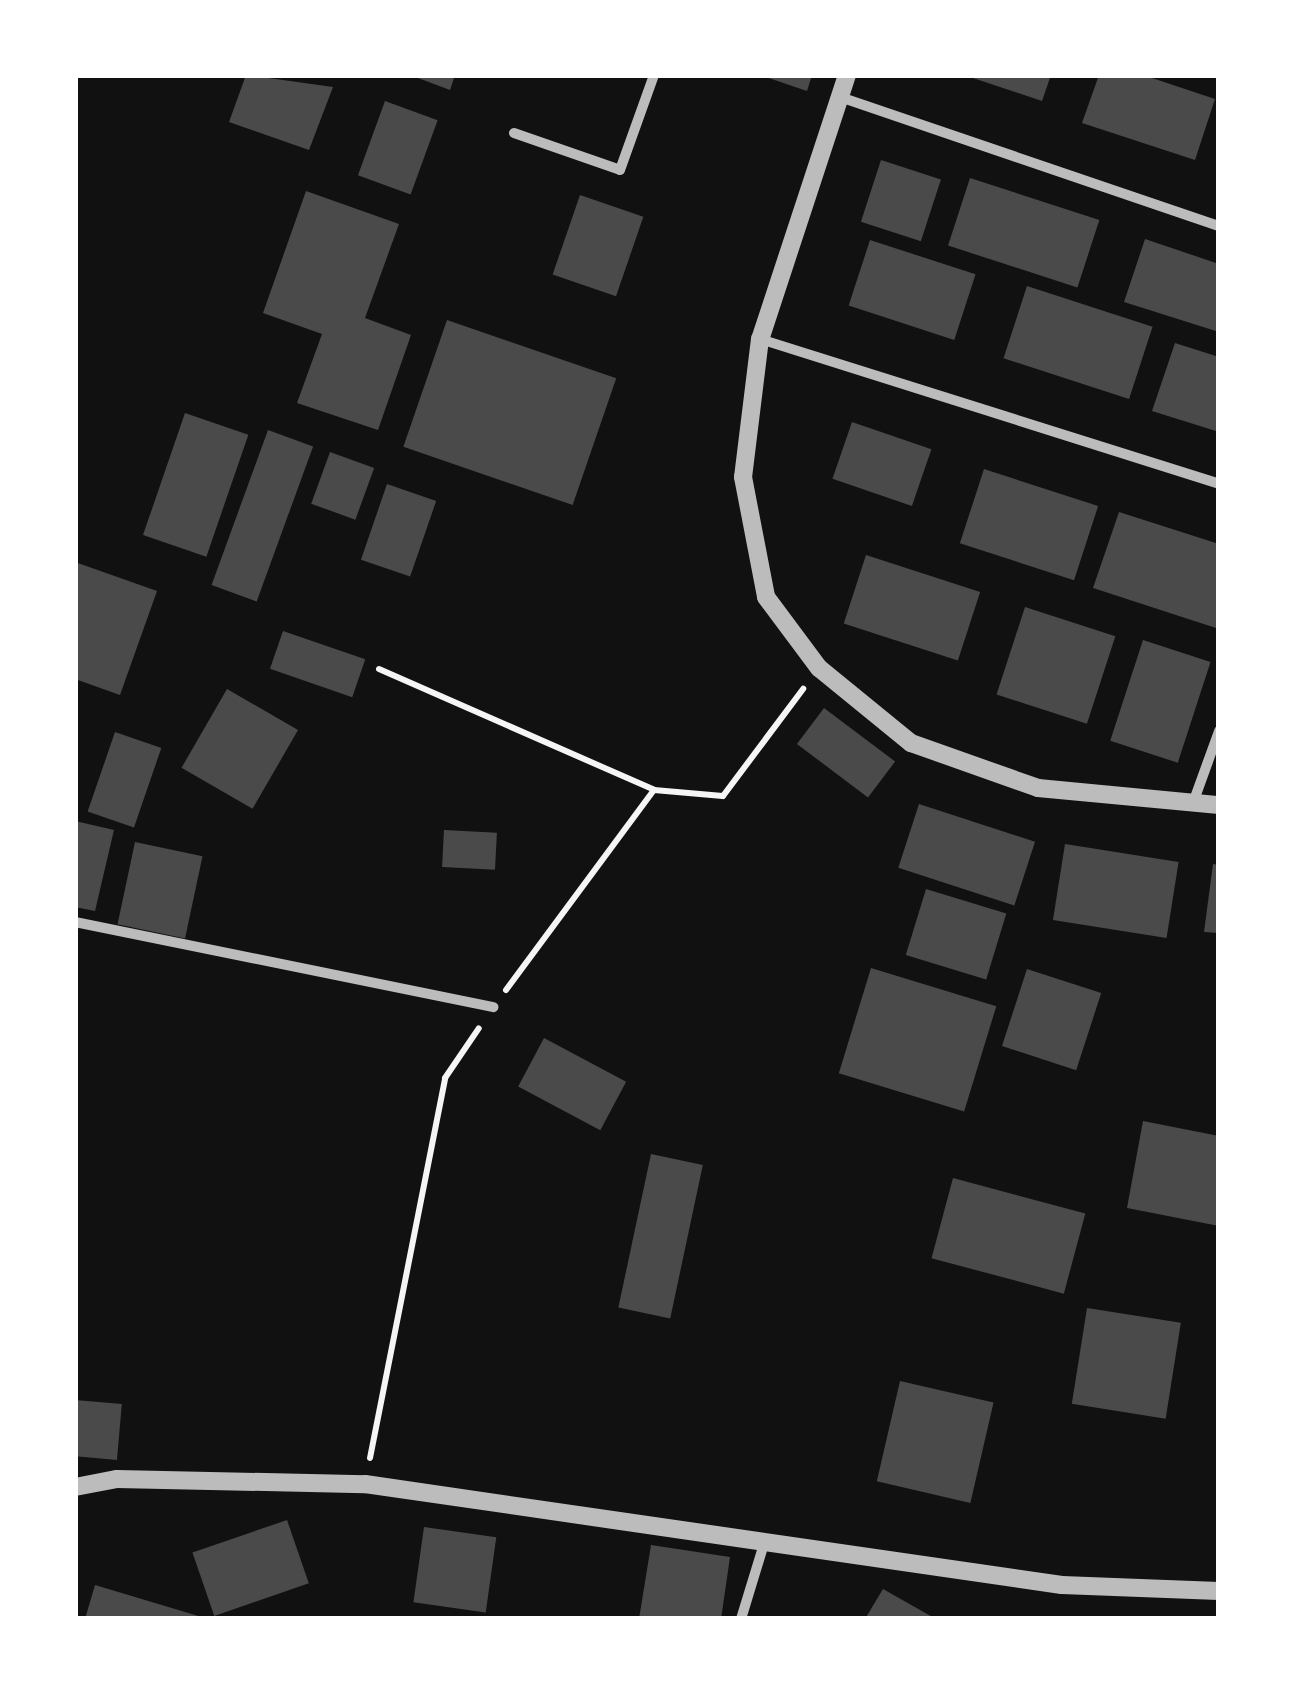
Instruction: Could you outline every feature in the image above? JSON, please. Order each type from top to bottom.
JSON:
[{"type":"street","points":[[514,133],[620,170],[654,75]]},
{"type":"street","points":[[847,75],[760,339],[743,477],[766,596],[819,668],[910,743],[1038,788],[1219,805]]},
{"type":"street","points":[[840,97],[1219,226]]},
{"type":"street","points":[[760,339],[1219,484]]},
{"type":"street","points":[[1194,803],[1219,731]]},
{"type":"street","points":[[75,922],[494,1007]]},
{"type":"street","points":[[75,1487],[117,1479],[365,1484],[1062,1585],[1219,1591]]},
{"type":"street","points":[[740,1619],[764,1544]]},
{"type":"path","points":[[379,669],[654,790],[723,796],[819,668]]},
{"type":"path","points":[[365,1484],[445,1078],[654,790]]},
{"type":"building","points":[[246,75],[333,87],[309,150],[229,122]]},
{"type":"building","points":[[410,75],[455,75],[450,90]]},
{"type":"building","points":[[760,75],[812,75],[807,91]]},
{"type":"building","points":[[964,75],[1051,75],[1042,101]]},
{"type":"building","points":[[1099,75],[1143,75],[1215,99],[1195,160],[1082,123]]},
{"type":"building","points":[[385,101],[438,120],[411,194],[358,175]]},
{"type":"building","points":[[881,160],[941,179],[921,241],[861,222]]},
{"type":"building","points":[[970,178],[1099,220],[1077,288],[948,246]]},
{"type":"building","points":[[306,191],[399,224],[365,318],[411,335],[378,430],[297,403],[322,334],[263,313]]},
{"type":"building","points":[[580,195],[643,217],[616,296],[553,274]]},
{"type":"building","points":[[1145,239],[1219,264],[1219,332],[1124,302]]},
{"type":"building","points":[[870,240],[976,274],[954,340],[849,306]]},
{"type":"building","points":[[1027,286],[1153,327],[1129,399],[1004,358]]},
{"type":"building","points":[[447,320],[616,378],[573,505],[403,447]]},
{"type":"building","points":[[1175,343],[1219,357],[1219,432],[1152,411]]},
{"type":"building","points":[[185,413],[248,435],[206,557],[143,535]]},
{"type":"building","points":[[852,422],[931,449],[912,506],[832,479]]},
{"type":"building","points":[[268,430],[313,446],[257,601],[212,585]]},
{"type":"building","points":[[330,452],[374,468],[355,520],[311,504]]},
{"type":"building","points":[[984,469],[1098,506],[1074,580],[960,543]]},
{"type":"building","points":[[387,484],[436,501],[410,577],[361,560]]},
{"type":"building","points":[[1119,512],[1219,544],[1219,629],[1093,588]]},
{"type":"building","points":[[866,555],[980,592],[958,661],[844,623]]},
{"type":"building","points":[[75,562],[157,591],[120,695],[75,679]]},
{"type":"building","points":[[1025,607],[1115,636],[1087,724],[997,694]]},
{"type":"building","points":[[283,631],[365,659],[352,697],[270,669]]},
{"type":"building","points":[[1143,640],[1211,662],[1178,763],[1110,741]]},
{"type":"building","points":[[227,689],[298,730],[253,809],[182,768]]},
{"type":"building","points":[[824,708],[895,762],[868,798],[797,744]]},
{"type":"building","points":[[115,732],[161,748],[134,827],[88,811]]},
{"type":"building","points":[[919,804],[1035,842],[1014,905],[898,868]]},
{"type":"building","points":[[75,821],[114,830],[95,911],[75,907]]},
{"type":"building","points":[[444,830],[497,833],[495,870],[442,867]]},
{"type":"building","points":[[135,842],[202,856],[185,939],[118,924]]},
{"type":"building","points":[[1065,844],[1179,862],[1167,938],[1053,920]]},
{"type":"building","points":[[1213,864],[1219,865],[1219,933],[1204,932]]},
{"type":"building","points":[[926,889],[1006,914],[986,980],[906,955]]},
{"type":"building","points":[[871,968],[996,1006],[964,1111],[839,1073]]},
{"type":"building","points":[[1027,969],[1101,993],[1076,1070],[1002,1046]]},
{"type":"building","points":[[544,1038],[626,1082],[600,1130],[518,1087]]},
{"type":"building","points":[[1143,1121],[1219,1136],[1219,1226],[1127,1208]]},
{"type":"building","points":[[651,1154],[703,1165],[670,1319],[618,1308]]},
{"type":"building","points":[[953,1178],[1085,1213],[1064,1294],[932,1258]]},
{"type":"building","points":[[1087,1308],[1181,1323],[1166,1419],[1072,1404]]},
{"type":"building","points":[[900,1381],[994,1403],[970,1503],[877,1481]]},
{"type":"building","points":[[75,1400],[122,1404],[117,1460],[75,1456]]},
{"type":"building","points":[[287,1520],[309,1583],[214,1616],[192,1553]]},
{"type":"building","points":[[424,1527],[496,1537],[486,1612],[413,1602]]},
{"type":"building","points":[[651,1545],[730,1557],[721,1619],[639,1619]]},
{"type":"building","points":[[95,1585],[205,1618],[205,1619],[85,1619]]},
{"type":"building","points":[[883,1589],[936,1619],[865,1619]]}]
